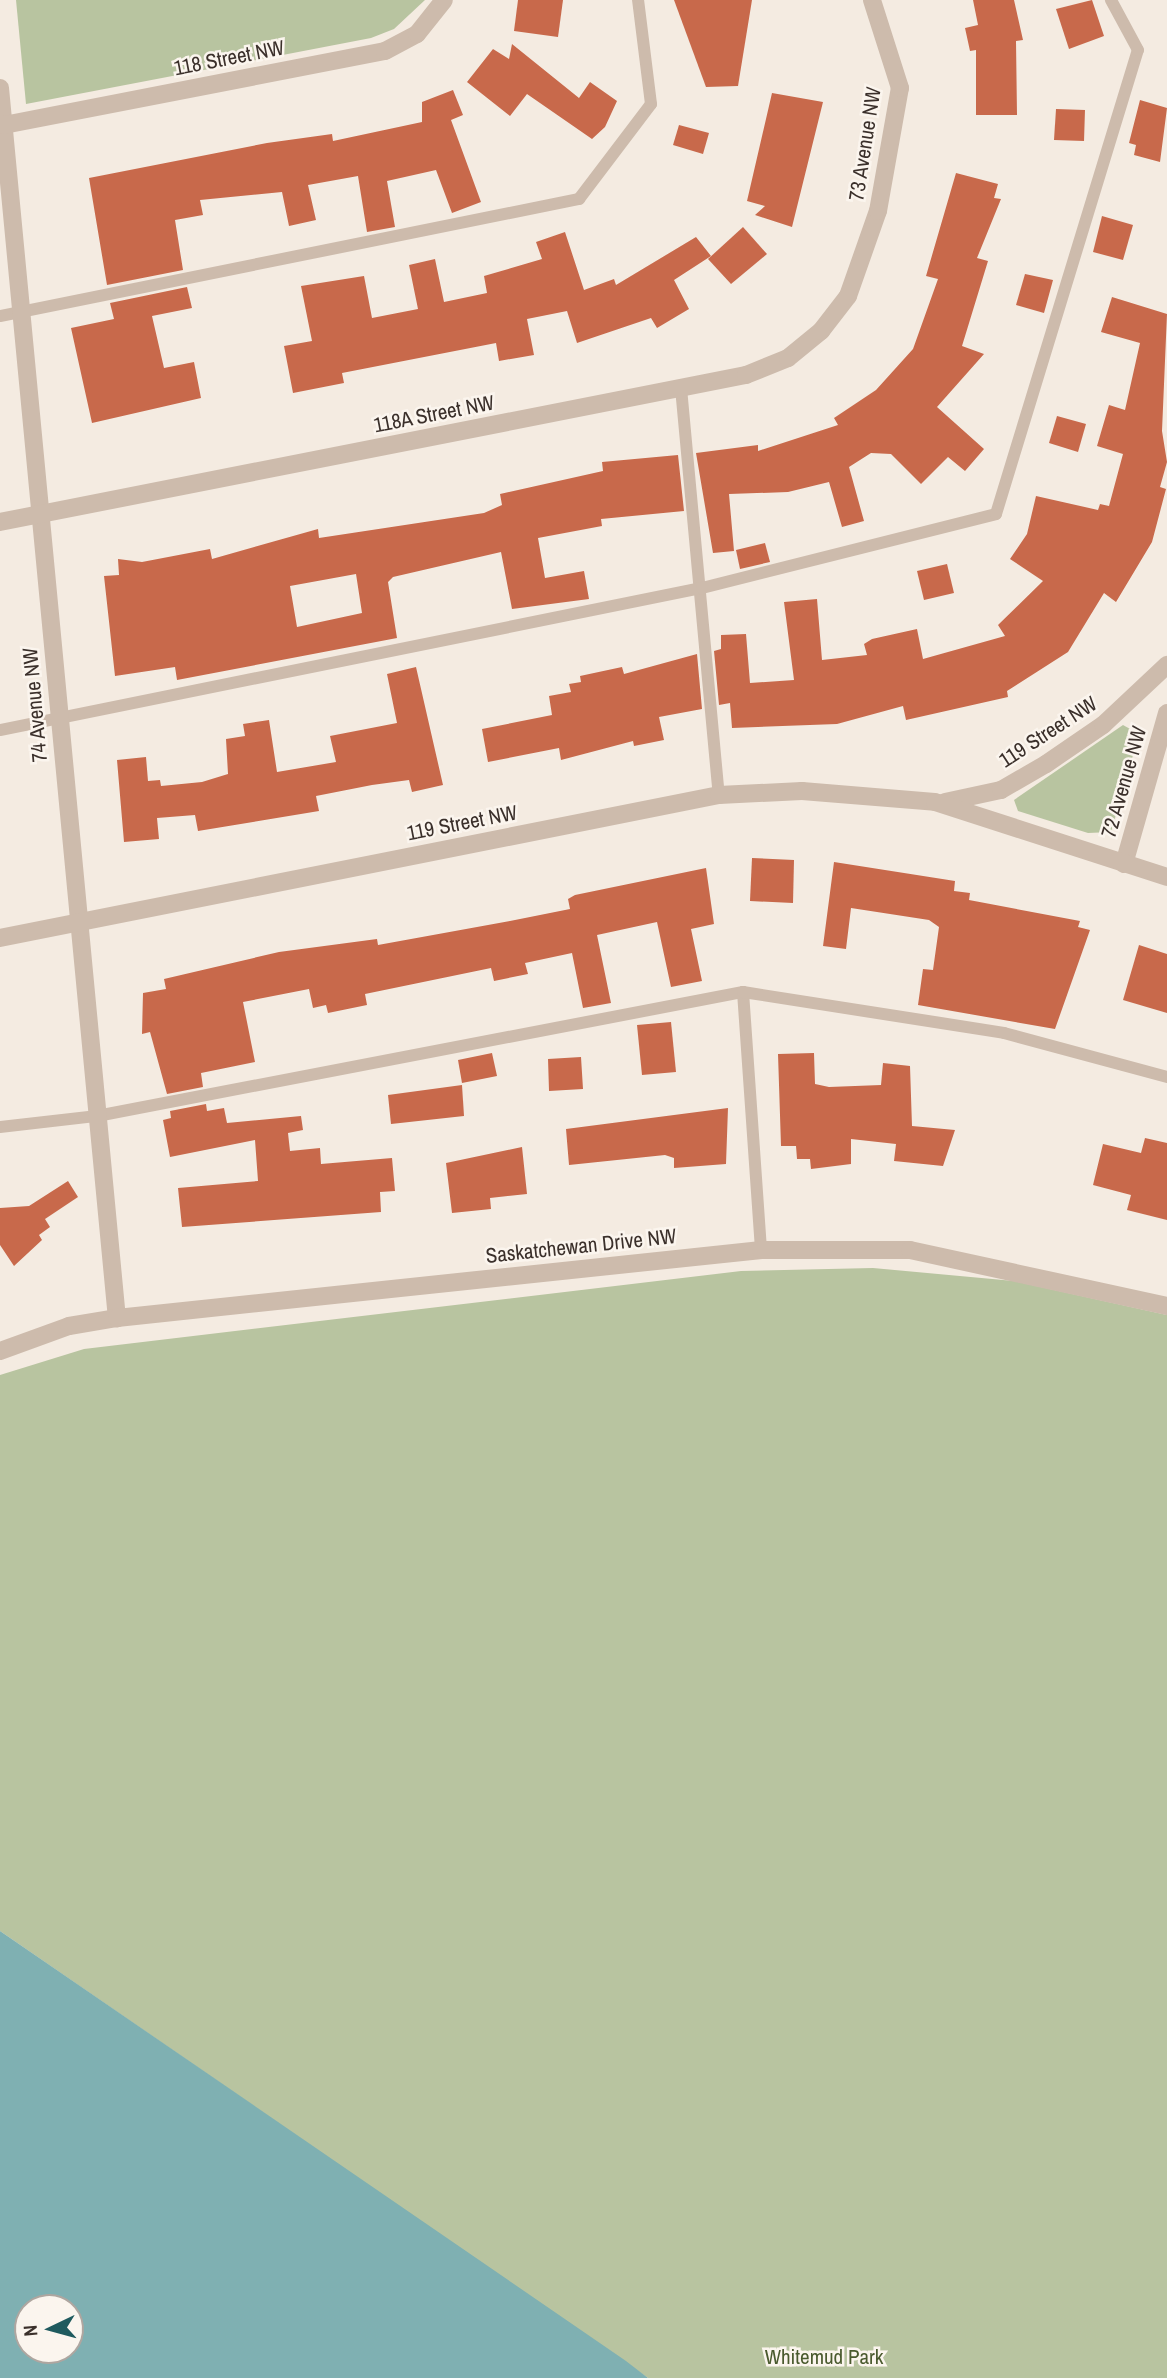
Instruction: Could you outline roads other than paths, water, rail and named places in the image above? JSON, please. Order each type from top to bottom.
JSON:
[{"type":"street","name":"118 Street NW","points":[[4,125],[385,51],[417,34],[444,0]]},
{"type":"street","name":"73 Avenue NW","points":[[848,296],[878,211],[900,88],[872,0]]},
{"type":"street","name":"74 Avenue NW","points":[[0,88],[77,924],[117,1318]]},
{"type":"street","name":"118A Street NW","points":[[0,522],[746,375],[788,358],[848,296]]},
{"type":"street","name":"119 Street NW","points":[[0,938],[719,795],[802,791],[935,802],[980,797],[1021,779],[1103,725],[1167,665]]},
{"type":"street","name":"72 Avenue NW","points":[[1124,864],[1167,713]]},
{"type":"street","name":"119 Street NW","points":[[935,802],[1167,877]]},
{"type":"street","name":"Saskatchewan Drive NW","points":[[0,1351],[69,1326],[117,1318],[761,1250],[910,1250],[1167,1306]]},
{"type":"lane","points":[[0,316],[579,200],[651,103],[638,0]]},
{"type":"lane","points":[[0,730],[702,588],[996,514],[1138,50],[1111,0]]},
{"type":"lane","points":[[681,388],[702,588],[719,795]]},
{"type":"lane","points":[[743,992],[761,1250]]},
{"type":"lane","points":[[0,1127],[97,1116],[743,992],[1004,1032],[1167,1077]]},
{"type":"water","points":[[0,1931],[626,2361],[648,2378],[0,2378]]},
{"type":"park label","name":"Whitemud Park","points":[[824,2357]]}]
